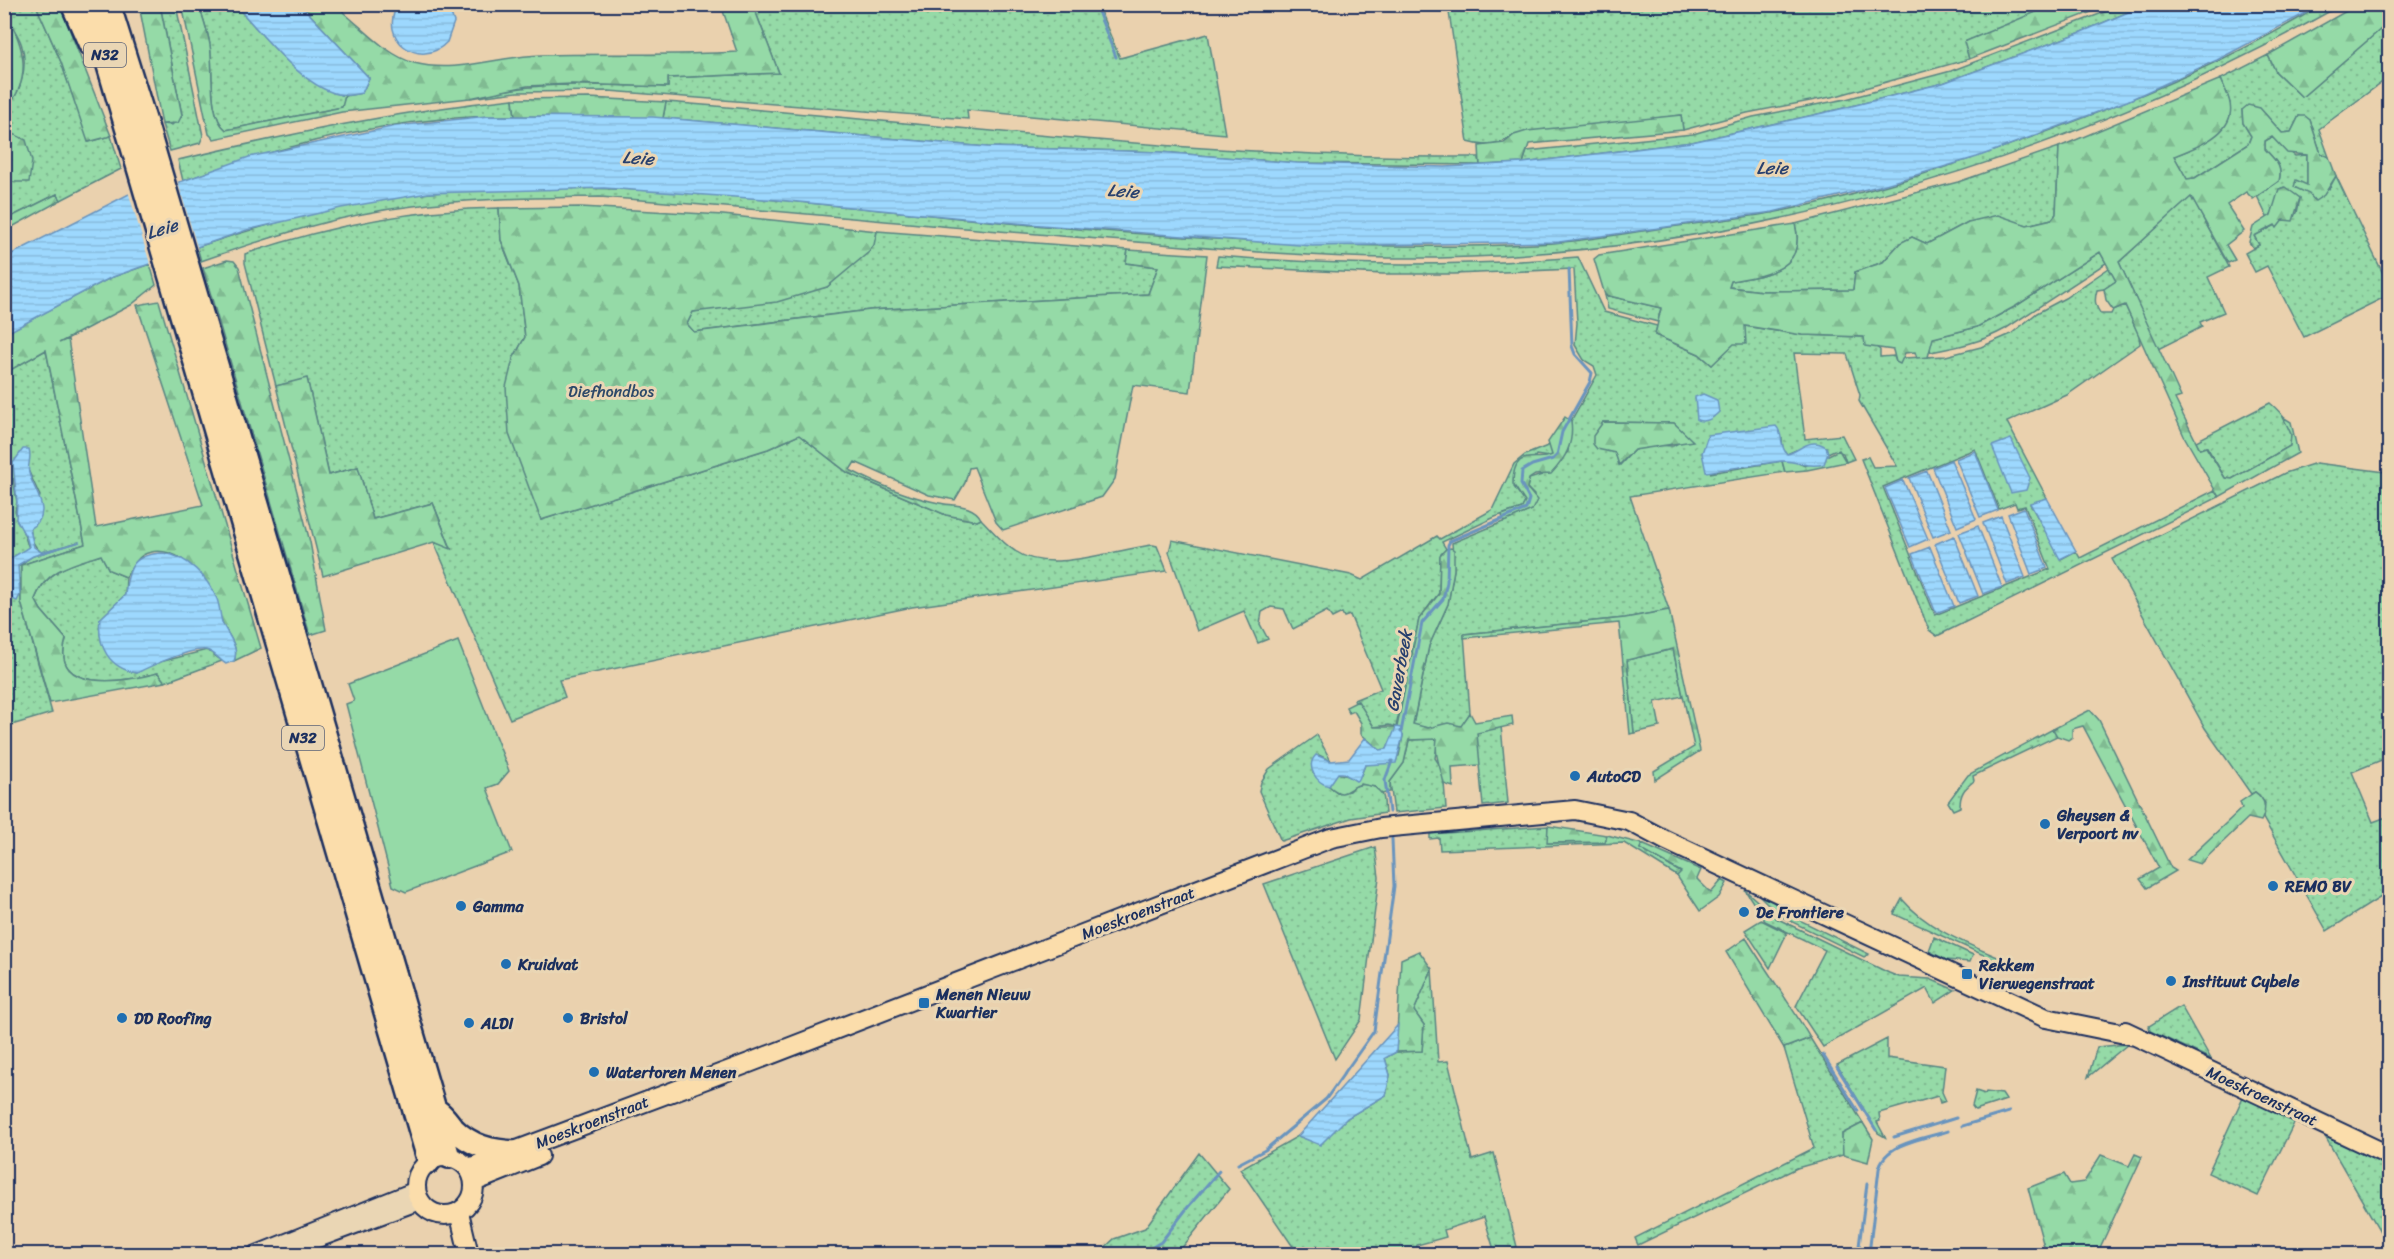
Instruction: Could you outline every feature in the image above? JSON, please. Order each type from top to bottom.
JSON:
[{"type":"highway","points":[[72,4],[126,131]]},
{"type":"highway","name":"N32","points":[[90,4],[179,315],[439,1159]]},
{"type":"highway","name":"N32","points":[[109,4],[148,129],[435,1109],[439,1159]]},
{"type":"highway","points":[[124,4],[134,86]]},
{"type":"highway","points":[[435,1109],[446,1117],[455,1130],[475,1144],[490,1150],[516,1152]]},
{"type":"main road","name":"Moeskroenstraat","points":[[471,1175],[516,1152],[1332,838],[1381,828],[1539,814],[1597,822],[1665,840],[2014,1004],[2074,1013],[2098,1024],[2135,1036],[2390,1156]]},
{"type":"main road","name":"Moeskroenstraat","points":[[471,1175],[651,1111],[749,1063]]},
{"type":"main road","points":[[439,1159],[460,1161],[471,1175],[471,1199],[452,1214],[431,1212],[418,1195],[419,1173],[439,1159]]},
{"type":"main road","points":[[452,1214],[458,1254]]},
{"type":"main road","points":[[452,1214],[469,1254]]},
{"type":"street","points":[[254,1254],[418,1195]]},
{"type":"street","points":[[280,1254],[418,1195]]},
{"type":"green space","points":[[1097,4],[1120,58],[1208,34],[1225,134],[967,110],[968,119],[609,91],[517,92],[470,98],[519,88],[568,85],[668,87],[668,78],[779,73],[753,5]]},
{"type":"green space","points":[[2055,4],[2100,5],[2102,8],[1969,59],[1964,42]]},
{"type":"green space","points":[[5,5],[36,5],[61,62],[89,142],[111,136],[121,169],[61,200],[57,194],[5,220],[4,175],[11,182],[13,133],[5,130],[5,109],[11,103],[19,87],[24,70],[24,60],[21,43],[9,20]]},
{"type":"green space","points":[[36,5],[60,5],[111,136],[88,142],[61,62]]},
{"type":"green space","points":[[139,5],[160,5],[182,115],[178,123],[162,124]]},
{"type":"green space","points":[[160,5],[176,5],[203,136],[200,143],[170,151],[162,124],[172,125],[182,115]]},
{"type":"green space","points":[[182,5],[199,5],[210,45],[212,91],[216,114],[226,130],[342,107],[345,96],[362,93],[369,78],[301,5],[339,5],[344,13],[377,42],[395,54],[414,63],[446,67],[541,55],[737,52],[721,5],[753,5],[779,73],[668,78],[668,87],[572,84],[527,86],[470,98],[342,112],[214,139],[209,134]]},
{"type":"green space","points":[[199,5],[235,5],[298,71],[328,90],[345,96],[343,107],[226,130],[216,114],[212,91],[210,45]]},
{"type":"green space","points":[[1448,5],[2055,5],[1965,42],[1969,59],[1836,96],[1747,113],[1683,130],[1681,115],[1514,135],[1498,143],[1480,145],[1468,142]]},
{"type":"green space","points":[[2123,5],[2145,5],[2079,33],[1943,83],[1692,142],[1523,163],[1527,151],[1693,134],[1753,117],[1846,99],[1951,71]]},
{"type":"green space","points":[[2321,5],[2341,5],[2231,63],[2117,114],[2000,158],[1881,194],[1760,223],[1637,243],[1513,255],[1388,258],[1326,256],[600,197],[483,200],[436,203],[386,210],[306,228],[201,261],[197,247],[283,221],[401,196],[503,189],[576,188],[720,195],[1077,229],[1281,243],[1486,246],[1568,242],[1807,206],[1949,166],[2157,89],[2257,42]]},
{"type":"green space","points":[[2357,5],[2389,5],[2389,22],[2302,97],[2276,72],[2268,55]]},
{"type":"green space","points":[[5,14],[21,50],[23,75],[20,87],[5,109]]},
{"type":"green space","points":[[2389,22],[2389,77],[2319,129],[2329,157],[2321,154],[2310,120],[2299,116],[2291,132],[2282,133],[2265,114],[2242,110],[2243,123],[2251,136],[2248,144],[2195,178],[2187,179],[2174,156],[2189,150],[2230,103],[2221,79],[2268,55],[2276,72],[2302,97]]},
{"type":"green space","points":[[2221,79],[2230,101],[2230,115],[2222,130],[2215,136],[2199,146],[2174,156],[2187,179],[2195,178],[2248,144],[2251,136],[2243,123],[2242,110],[2248,105],[2260,108],[2282,133],[2291,132],[2299,116],[2305,116],[2310,120],[2321,154],[2329,157],[2336,176],[2324,195],[2315,201],[2309,194],[2294,187],[2296,180],[2307,185],[2307,155],[2287,153],[2272,137],[2265,141],[2265,149],[2279,167],[2279,181],[2253,199],[2246,192],[2227,205],[2244,231],[2226,245],[2235,260],[2228,263],[2191,197],[2119,262],[2181,397],[2175,399],[2200,449],[2206,447],[2225,478],[2232,479],[2290,446],[2291,434],[2283,417],[2291,422],[2298,453],[2219,497],[2184,436],[2125,305],[2113,310],[2106,300],[2104,289],[2116,281],[2100,252],[2016,306],[1977,327],[1933,338],[1928,357],[1917,358],[1915,352],[1905,353],[1900,364],[1896,362],[1893,350],[1865,346],[1864,337],[1802,335],[1745,326],[1746,344],[1734,344],[1712,365],[1699,354],[1655,335],[1661,308],[1605,295],[1594,259],[1599,255],[1795,224],[1797,239],[1790,261],[1770,272],[1731,281],[1729,287],[1762,291],[1853,290],[1855,272],[1883,262],[1900,243],[1912,237],[1927,244],[1968,222],[1998,215],[2027,225],[2052,219],[2056,214],[2059,147]]},
{"type":"green space","points":[[589,98],[666,102],[663,118],[515,116],[513,99]]},
{"type":"green space","points":[[513,99],[515,116],[431,120],[347,133],[223,167],[183,181],[178,160],[344,124]]},
{"type":"green space","points":[[666,102],[1174,146],[1377,156],[1479,157],[1480,165],[1297,163],[1160,152],[987,147],[663,118]]},
{"type":"green space","points":[[1681,115],[1683,130],[1529,144],[1523,163],[1480,165],[1479,146],[1504,143],[1514,135],[1527,131]]},
{"type":"green space","points":[[5,130],[26,140],[32,161],[29,182],[11,182],[5,175]]},
{"type":"green space","points":[[2272,137],[2295,156],[2307,155],[2307,185],[2314,200],[2329,189],[2336,176],[2389,286],[2389,295],[2304,337],[2267,266],[2255,272],[2245,253],[2259,245],[2254,236],[2276,225],[2277,227],[2283,220],[2297,213],[2300,198],[2284,187],[2279,189],[2274,210],[2268,219],[2257,196],[2279,181],[2279,167],[2265,149],[2265,141]]},
{"type":"green space","points":[[2059,147],[2056,214],[2052,219],[2027,225],[2014,222],[1968,222],[1927,244],[1912,237],[1900,243],[1883,262],[1855,272],[1853,290],[1762,291],[1729,287],[1731,281],[1770,272],[1790,261],[1797,239],[1795,224],[1958,182]]},
{"type":"green space","points":[[2285,187],[2300,198],[2293,221],[2283,220],[2277,228],[2275,225],[2254,236],[2259,245],[2253,248],[2249,242],[2253,227],[2271,215],[2279,189]]},
{"type":"green space","points":[[57,194],[61,200],[5,231],[5,220]]},
{"type":"green space","points":[[2191,196],[2229,267],[2208,277],[2224,312],[2200,322],[2202,327],[2158,349],[2119,262]]},
{"type":"green space","name":"Diefhondbos","points":[[581,207],[723,215],[877,231],[874,245],[869,252],[827,287],[777,302],[693,312],[687,324],[694,332],[870,310],[1148,294],[1158,267],[1126,263],[1128,250],[1207,255],[1190,392],[1133,385],[1115,479],[1102,497],[1003,530],[996,522],[974,467],[969,468],[965,483],[955,500],[929,495],[855,462],[850,470],[905,494],[969,508],[978,514],[981,519],[977,521],[946,515],[848,473],[799,435],[768,449],[541,520],[509,434],[506,387],[513,359],[525,337],[519,286],[501,240],[499,208]]},
{"type":"green space","points":[[499,208],[501,240],[519,286],[525,337],[513,359],[541,520],[768,449],[799,435],[848,473],[946,515],[977,521],[981,519],[1006,544],[1029,558],[1064,561],[1153,545],[1157,546],[1167,571],[912,607],[559,680],[565,697],[510,719],[434,542],[451,548],[433,503],[373,519],[358,467],[329,475],[307,379],[276,386],[245,263],[245,254],[339,227],[434,212]]},
{"type":"green space","points":[[877,231],[1128,250],[1126,263],[1158,267],[1148,294],[870,310],[694,332],[687,324],[693,312],[827,287],[876,237]]},
{"type":"green space","points":[[2100,252],[2106,263],[2005,329],[1978,341],[1931,352],[1929,346],[1933,338],[1977,327],[2016,306]]},
{"type":"green space","points":[[1218,256],[1308,262],[1398,264],[1578,257],[1604,312],[1657,326],[1655,335],[1699,354],[1712,365],[1745,326],[1802,335],[1864,337],[1880,350],[1880,357],[1894,356],[1896,362],[1903,358],[1946,356],[1981,347],[2011,334],[2037,313],[2065,298],[2109,268],[2116,281],[2104,289],[2097,290],[2095,300],[2097,308],[2101,314],[2111,314],[2113,310],[2125,305],[2139,335],[2140,344],[2067,395],[2007,422],[2047,498],[2030,504],[2061,559],[2076,551],[2080,558],[2215,490],[2219,497],[1937,636],[1929,630],[1861,459],[1868,457],[1873,467],[1897,466],[1859,401],[1860,395],[1847,354],[1794,353],[1805,439],[1842,435],[1854,459],[1846,462],[1843,453],[1834,450],[1828,453],[1826,447],[1796,450],[1787,454],[1783,449],[1782,439],[1710,473],[1782,461],[1785,472],[1630,496],[1669,610],[1625,618],[1464,634],[1470,713],[1462,726],[1427,728],[1413,725],[1429,646],[1448,604],[1454,570],[1452,543],[1532,510],[1534,495],[1527,488],[1529,479],[1542,475],[1568,452],[1571,421],[1597,375],[1594,366],[1584,360],[1575,345],[1577,323],[1574,269],[1454,274],[1383,274],[1216,266]],"holes":[[[1603,422],[1674,423],[1687,438],[1673,446],[1653,445],[1634,450],[1620,465]],[[1975,449],[1999,509],[2015,503],[2017,508],[2025,506],[2050,569],[1935,615],[1883,487]]]},
{"type":"green space","points":[[227,260],[234,261],[239,267],[310,542],[326,630],[310,635],[203,268]]},
{"type":"green space","points":[[150,264],[156,285],[131,305],[59,343],[68,339],[96,527],[203,505],[137,305],[159,301],[261,648],[234,661],[234,645],[222,622],[211,591],[204,579],[181,559],[163,552],[143,555],[135,562],[126,577],[109,570],[101,555],[53,574],[35,599],[41,610],[66,639],[64,657],[69,669],[79,676],[111,681],[158,673],[165,682],[50,703],[21,602],[21,565],[85,544],[46,350],[5,373],[4,334],[110,278]]},
{"type":"green space","points":[[1605,295],[1661,308],[1658,322],[1608,309]]},
{"type":"green space","points":[[46,350],[85,544],[21,565],[21,602],[52,713],[5,727],[4,373]],"holes":[[[29,472],[40,496],[31,526],[35,546],[41,552],[79,542],[33,556],[18,566],[20,595],[8,573],[5,562],[29,548],[15,511],[17,502],[13,479]]]},
{"type":"green space","points":[[307,378],[329,475],[358,467],[373,519],[433,503],[451,549],[434,542],[323,576],[276,386]]},
{"type":"green space","points":[[2270,403],[2283,416],[2289,427],[2290,446],[2232,479],[2225,478],[2207,447],[2200,449],[2196,441]]},
{"type":"green space","points":[[1565,417],[1571,421],[1572,429],[1565,456],[1551,474],[1535,475],[1529,479],[1527,488],[1537,500],[1532,510],[1504,522],[1502,515],[1522,508],[1525,502],[1513,484],[1517,464],[1527,458],[1552,455],[1548,442]]},
{"type":"green space","points":[[1603,422],[1674,423],[1693,441],[1634,450],[1619,465],[1615,453],[1597,449],[1593,444],[1593,436]]},
{"type":"green space","points":[[1550,445],[1553,455],[1549,457],[1536,455],[1514,487],[1525,502],[1522,508],[1495,517],[1442,542],[1446,549],[1440,556],[1439,593],[1419,619],[1396,727],[1389,725],[1374,727],[1357,701],[1355,703],[1354,700],[1381,689],[1350,615],[1344,617],[1342,613],[1332,618],[1327,611],[1293,629],[1284,609],[1271,607],[1262,612],[1260,624],[1268,639],[1258,643],[1244,611],[1197,631],[1169,552],[1172,540],[1351,575],[1362,580],[1437,536],[1440,539],[1492,510],[1514,464],[1525,455]]},
{"type":"green space","points":[[1839,450],[1846,462],[1785,472],[1782,461],[1793,461],[1805,466]]},
{"type":"green space","points":[[2316,463],[2385,472],[2390,481],[2390,669],[2386,671],[2390,677],[2389,757],[2352,772],[2373,822],[2389,816],[2389,892],[2327,931],[2263,818],[2265,803],[2255,792],[2251,794],[2205,728],[2112,559],[2285,473]]},
{"type":"green space","points":[[1446,549],[1454,550],[1454,570],[1448,604],[1429,646],[1413,724],[1428,728],[1448,723],[1461,726],[1470,713],[1475,722],[1512,716],[1513,725],[1477,733],[1480,765],[1452,767],[1453,787],[1444,784],[1437,757],[1437,739],[1409,740],[1404,763],[1390,782],[1390,792],[1382,794],[1375,787],[1361,784],[1339,793],[1329,786],[1337,773],[1352,777],[1361,775],[1365,765],[1399,756],[1403,736],[1392,738],[1387,749],[1380,750],[1361,734],[1361,723],[1354,711],[1349,713],[1346,707],[1358,701],[1374,727],[1397,727],[1419,619],[1439,594],[1440,555]]},
{"type":"green space","points":[[101,555],[109,570],[126,577],[125,595],[100,619],[101,638],[113,661],[137,673],[148,665],[207,650],[222,661],[165,682],[158,673],[111,681],[79,676],[69,669],[64,657],[66,639],[41,610],[35,599],[53,574]]},
{"type":"green space","points":[[1669,610],[1700,751],[1655,780],[1654,771],[1694,747],[1673,649],[1627,660],[1634,733],[1630,734],[1619,623],[1464,638],[1464,634],[1625,618]]},
{"type":"green space","points":[[458,641],[509,771],[498,784],[487,788],[512,852],[406,892],[393,886],[346,704],[354,701],[348,684]]},
{"type":"green space","points":[[1673,649],[1683,696],[1655,702],[1660,727],[1634,733],[1627,660]]},
{"type":"green space","points":[[2090,710],[2099,720],[2171,868],[2176,871],[2147,888],[2140,879],[2159,868],[2083,726],[2072,729],[2072,737],[2068,740],[2057,736],[2053,729]]},
{"type":"green space","points":[[1501,726],[1508,803],[1483,806],[1476,733]]},
{"type":"green space","points":[[2053,729],[2057,736],[1973,776],[1974,781],[1965,789],[1960,807],[1953,810],[1948,802],[1968,775]]},
{"type":"green space","points":[[1317,735],[1331,761],[1319,755],[1313,773],[1338,793],[1361,785],[1375,787],[1383,795],[1385,813],[1351,818],[1281,841],[1259,791],[1261,782],[1269,769]]},
{"type":"green space","points":[[1438,739],[1435,758],[1443,770],[1446,808],[1394,813],[1390,782],[1404,763],[1409,740]]},
{"type":"green space","points":[[2255,792],[2264,805],[2261,821],[2248,818],[2200,864],[2187,860],[2242,808],[2240,802]]},
{"type":"green space","points":[[1548,826],[1548,843],[1605,842],[1607,835],[1642,844],[1640,849],[1682,873],[1677,876],[1624,843],[1440,850],[1439,838],[1430,839],[1430,834]]},
{"type":"green space","points":[[1548,826],[1607,835],[1605,842],[1547,843]]},
{"type":"green space","points":[[1642,844],[1701,870],[1697,879],[1711,893],[1722,880],[1727,883],[1719,897],[1700,911],[1677,876],[1681,872],[1640,849]]},
{"type":"green space","points":[[1375,847],[1379,877],[1361,1020],[1335,1059],[1264,884]]},
{"type":"green space","points":[[1745,890],[1776,918],[1889,973],[1899,977],[1930,979],[1955,990],[1935,1003],[1927,988],[1823,1047],[1796,1006],[1825,950],[1765,921]]},
{"type":"green space","points":[[1756,892],[1766,894],[1783,912],[1869,954],[1864,957],[1780,916]]},
{"type":"green space","points":[[1902,899],[1926,921],[1940,930],[2016,965],[2014,969],[1894,914]]},
{"type":"green space","points":[[1761,920],[1787,933],[1770,968],[1745,930]]},
{"type":"green space","points":[[1934,937],[1973,955],[1970,962],[1946,960],[1929,951]]},
{"type":"green space","points":[[1746,938],[1810,1038],[1784,1048],[1726,952]]},
{"type":"green space","points":[[1419,951],[1432,969],[1414,1011],[1424,1025],[1422,1051],[1396,1052],[1401,959]]},
{"type":"green space","points":[[1432,969],[1438,1062],[1448,1061],[1472,1160],[1494,1153],[1517,1247],[1495,1253],[1484,1217],[1444,1230],[1446,1237],[1417,1245],[1416,1254],[1298,1254],[1240,1169],[1298,1136],[1320,1144],[1347,1118],[1386,1095],[1390,1075],[1385,1058],[1396,1052],[1422,1051],[1424,1025],[1414,1011]]},
{"type":"green space","points":[[2181,1006],[2211,1059],[2150,1031],[2149,1026]]},
{"type":"green space","points":[[1810,1038],[1863,1123],[1842,1134],[1843,1155],[1797,1168],[1638,1245],[1635,1238],[1814,1148],[1784,1048]]},
{"type":"green space","points":[[1887,1039],[1887,1058],[1945,1066],[1942,1092],[1946,1101],[1940,1103],[1938,1096],[1879,1113],[1880,1121],[1877,1122],[1885,1137],[1878,1133],[1837,1065]]},
{"type":"green space","points":[[2128,1044],[2088,1077],[2097,1047]]},
{"type":"green space","points":[[1976,1091],[1985,1094],[1986,1092],[2002,1094],[2006,1100],[1975,1110],[1972,1106]]},
{"type":"green space","points":[[2243,1097],[2295,1121],[2258,1196],[2208,1173]]},
{"type":"green space","points":[[1863,1123],[1873,1139],[1868,1162],[1843,1155],[1842,1134]]},
{"type":"green space","points":[[2323,1133],[2389,1165],[2389,1247]]},
{"type":"green space","points":[[1199,1153],[1229,1189],[1177,1254],[1098,1254],[1114,1239],[1145,1228]]},
{"type":"green space","points":[[2135,1154],[2142,1157],[2097,1254],[2046,1254],[2028,1188],[2064,1174],[2070,1184],[2084,1182],[2101,1155],[2129,1166]]},
{"type":"water","points":[[235,5],[301,5],[369,78],[362,93],[344,95],[329,91],[314,83],[285,59]]},
{"type":"water","points":[[398,5],[448,5],[454,22],[447,42],[436,50],[425,53],[414,52],[404,47],[397,39],[393,29],[393,17]]},
{"type":"water","name":"Leie","points":[[2145,5],[2321,5],[2217,60],[2127,101],[1977,157],[1879,186],[1773,212],[1559,242],[1312,246],[1004,222],[778,200],[604,188],[428,193],[341,208],[247,230],[110,278],[5,334],[4,258],[129,194],[183,181],[249,157],[396,126],[488,116],[653,117],[987,147],[1160,152],[1297,163],[1445,167],[1523,163],[1692,142],[1943,83],[2079,33]]},
{"type":"water","points":[[1703,394],[1717,400],[1719,412],[1710,419],[1701,421],[1697,420],[1695,397]]},
{"type":"water","points":[[1776,426],[1787,454],[1805,445],[1820,444],[1826,447],[1828,453],[1824,464],[1782,461],[1706,472],[1702,453],[1708,435]]},
{"type":"water","points":[[2011,439],[2030,478],[2026,490],[2011,493],[1992,446]]},
{"type":"water","points":[[23,449],[29,449],[29,473],[42,509],[37,523],[30,529],[34,547],[41,552],[80,542],[33,556],[18,565],[20,595],[17,601],[12,599],[5,562],[29,547],[16,519],[17,502],[13,463]]},
{"type":"water","points":[[1975,451],[1998,510],[1980,517],[1956,459]]},
{"type":"water","points":[[1951,460],[1976,519],[1957,527],[1933,468]]},
{"type":"water","points":[[1927,471],[1951,530],[1933,537],[1909,478]]},
{"type":"water","points":[[1903,480],[1928,539],[1910,547],[1885,488]]},
{"type":"water","points":[[2047,498],[2076,551],[2060,559],[2030,503]]},
{"type":"water","points":[[2024,508],[2047,568],[2031,574],[2008,514]]},
{"type":"water","points":[[2001,516],[2025,577],[2007,584],[1983,523]]},
{"type":"water","points":[[1978,526],[2002,587],[1983,594],[1959,533]]},
{"type":"water","points":[[1954,536],[1978,596],[1959,603],[1935,544]]},
{"type":"water","points":[[1930,547],[1954,606],[1936,613],[1912,554]]},
{"type":"water","points":[[163,553],[181,558],[196,569],[208,583],[217,599],[222,622],[234,645],[234,661],[226,664],[209,651],[199,650],[171,658],[137,673],[119,666],[107,655],[101,639],[100,619],[125,595],[130,570],[134,564],[145,556]]},
{"type":"water","points":[[1396,727],[1401,728],[1403,736],[1396,763],[1365,765],[1356,781],[1343,773],[1338,773],[1329,786],[1316,778],[1312,764],[1316,755],[1331,761],[1349,759],[1365,738],[1380,750],[1387,749]]},
{"type":"water","points":[[1398,1025],[1396,1052],[1385,1058],[1390,1075],[1386,1095],[1347,1118],[1320,1145],[1298,1136]]},
{"type":"pier","points":[[177,179],[198,250],[151,267],[128,191]]},
{"type":"waterway","points":[[1095,4],[1116,57]]},
{"type":"waterway","name":"Gaverbeek","points":[[1401,732],[1422,623],[1443,599],[1447,582],[1450,541],[1526,509],[1529,499],[1521,484],[1522,471],[1532,465],[1553,459],[1557,455],[1562,432],[1590,382],[1592,373],[1575,354],[1572,346],[1569,269]]},
{"type":"waterway","name":"Gaverbeek","points":[[1389,812],[1385,780],[1392,761]]},
{"type":"waterway","points":[[1238,1164],[1265,1150],[1326,1099],[1374,1031],[1394,886],[1392,839]]},
{"type":"waterway","points":[[1823,1055],[1858,1111]]},
{"type":"waterway","points":[[1837,1067],[1876,1130]]},
{"type":"waterway","points":[[1962,1126],[2009,1112]]},
{"type":"waterway","points":[[1894,1137],[1956,1118]]},
{"type":"waterway","points":[[1869,1254],[1882,1160],[1897,1147],[1948,1131]]},
{"type":"waterway","points":[[1141,1254],[1161,1242],[1219,1171]]},
{"type":"waterway","points":[[1858,1254],[1867,1184]]},
{"type":"place","name":"AutoCD","points":[[1575,776]]},
{"type":"place","name":"Gheysen & Verpoort nv","points":[[2045,824]]},
{"type":"place","name":"REMO BV","points":[[2273,886]]},
{"type":"place","name":"Gamma","points":[[461,906]]},
{"type":"place","name":"De Frontiere","points":[[1744,912]]},
{"type":"place","name":"Kruidvat","points":[[506,964]]},
{"type":"place","name":"Rekkem Vierwegenstraat","points":[[1967,974]]},
{"type":"place","name":"Instituut Cybele","points":[[2171,981]]},
{"type":"place","name":"Menen Nieuw Kwartier","points":[[924,1003]]},
{"type":"place","name":"DD Roofing","points":[[122,1018]]},
{"type":"place","name":"Bristol","points":[[568,1018]]},
{"type":"place","name":"ALDI","points":[[469,1023]]},
{"type":"place","name":"Watertoren Menen","points":[[594,1072]]}]
